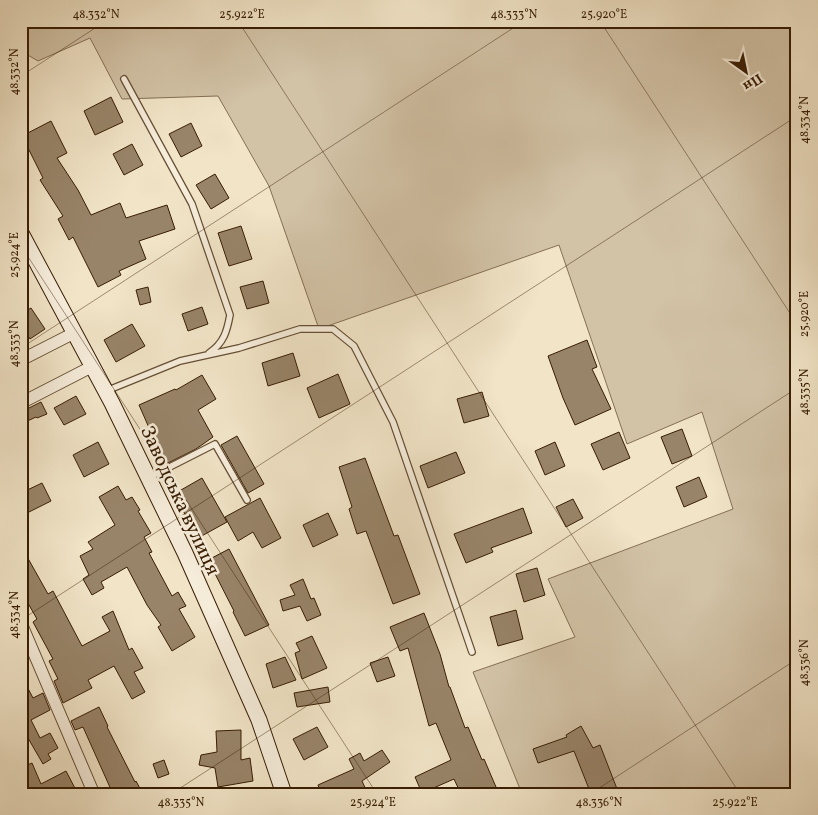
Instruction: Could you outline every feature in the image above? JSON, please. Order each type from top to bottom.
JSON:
[{"type":"main road","name":"Заводська вулиця","points":[[21,233],[106,391],[184,553],[259,720],[284,794]]},
{"type":"street","points":[[21,360],[74,333]]},
{"type":"street","points":[[21,403],[93,366]]},
{"type":"street","points":[[21,623],[94,794]]},
{"type":"lane","points":[[124,79],[192,204],[230,315],[227,333],[218,346],[210,353],[201,357]]},
{"type":"lane","points":[[106,391],[180,361],[239,348],[300,329],[333,329],[354,346],[393,422],[472,652]]},
{"type":"lane","points":[[148,478],[216,444],[247,500]]},
{"type":"shaded area","points":[[21,21],[797,21],[797,792],[792,794],[522,794],[473,672],[575,637],[548,579],[733,509],[702,412],[627,444],[559,245],[319,329],[269,186],[218,96],[122,99],[90,38],[38,61],[21,51]]},
{"type":"building","points":[[111,97],[123,122],[95,135],[84,111]]},
{"type":"building","points":[[51,121],[67,153],[57,158],[78,190],[91,215],[120,203],[126,218],[167,205],[175,229],[139,241],[146,259],[119,271],[121,275],[98,287],[73,237],[69,240],[58,219],[63,216],[40,180],[43,178],[22,136]]},
{"type":"building","points":[[191,123],[202,146],[181,157],[169,134]]},
{"type":"building","points":[[132,144],[143,165],[124,175],[113,154]]},
{"type":"building","points":[[215,174],[229,198],[211,209],[196,185]]},
{"type":"building","points":[[241,226],[252,259],[229,266],[218,233]]},
{"type":"building","points":[[263,281],[269,303],[247,309],[240,287]]},
{"type":"building","points":[[148,287],[151,302],[140,305],[136,290]]},
{"type":"building","points":[[202,307],[208,324],[188,331],[182,314]]},
{"type":"building","points":[[31,308],[45,329],[30,339],[21,325],[21,314]]},
{"type":"building","points":[[132,324],[145,346],[116,362],[104,340]]},
{"type":"building","points":[[587,340],[597,367],[592,369],[611,409],[575,425],[548,356]]},
{"type":"building","points":[[293,353],[300,376],[268,386],[262,363]]},
{"type":"building","points":[[338,374],[350,404],[319,418],[307,388]]},
{"type":"building","points":[[202,375],[216,399],[198,410],[213,437],[196,449],[164,465],[139,405],[176,390]]},
{"type":"building","points":[[482,392],[489,416],[464,423],[457,399]]},
{"type":"building","points":[[76,396],[86,414],[64,425],[54,408]]},
{"type":"building","points":[[41,402],[47,414],[21,424],[21,412]]},
{"type":"building","points":[[682,429],[692,456],[672,464],[661,437]]},
{"type":"building","points":[[619,432],[630,458],[603,470],[591,444]]},
{"type":"building","points":[[237,436],[264,484],[248,493],[221,445]]},
{"type":"building","points":[[98,442],[109,464],[84,477],[73,455]]},
{"type":"building","points":[[555,442],[565,466],[545,475],[535,451]]},
{"type":"building","points":[[456,452],[465,473],[428,488],[420,466]]},
{"type":"building","points":[[365,458],[394,536],[398,535],[420,594],[393,604],[366,531],[357,534],[349,509],[352,507],[339,467]]},
{"type":"building","points":[[699,477],[707,497],[684,507],[676,487]]},
{"type":"building","points":[[202,478],[227,522],[198,538],[174,494]]},
{"type":"building","points":[[42,483],[51,501],[21,516],[21,493]]},
{"type":"building","points":[[118,486],[126,500],[132,497],[140,510],[138,511],[151,533],[144,537],[152,552],[149,553],[172,596],[178,592],[186,606],[179,609],[195,637],[172,651],[158,627],[161,625],[147,605],[127,567],[101,582],[104,588],[92,595],[83,579],[89,575],[80,556],[93,549],[88,542],[115,525],[99,497]]},
{"type":"building","points":[[260,498],[281,538],[262,548],[253,532],[238,541],[225,517]]},
{"type":"building","points":[[573,499],[583,518],[566,527],[556,507]]},
{"type":"building","points":[[523,508],[532,533],[491,548],[493,552],[466,563],[454,534]]},
{"type":"building","points":[[328,513],[338,535],[313,547],[303,525]]},
{"type":"building","points":[[21,546],[48,594],[53,591],[82,646],[110,631],[102,617],[113,611],[129,650],[132,648],[143,668],[134,672],[145,692],[132,699],[114,666],[88,680],[92,688],[63,703],[54,681],[58,679],[49,661],[53,659],[33,622],[37,619],[21,591]]},
{"type":"building","points":[[229,549],[269,625],[245,636],[208,560]]},
{"type":"building","points":[[537,568],[545,595],[524,602],[516,574]]},
{"type":"building","points":[[303,579],[311,599],[314,598],[321,615],[307,621],[300,606],[283,611],[280,600],[295,595],[290,585]]},
{"type":"building","points":[[516,610],[523,639],[498,646],[490,617]]},
{"type":"building","points":[[424,613],[465,728],[468,727],[496,787],[480,794],[461,794],[454,779],[422,793],[415,777],[451,760],[436,723],[429,726],[408,648],[400,651],[390,627]]},
{"type":"building","points":[[312,636],[327,668],[302,679],[295,653],[300,651],[296,643]]},
{"type":"building","points":[[285,657],[296,680],[273,688],[266,664]]},
{"type":"building","points":[[388,657],[395,676],[377,682],[370,663]]},
{"type":"building","points":[[21,675],[33,698],[43,693],[50,710],[31,720],[40,738],[50,733],[58,748],[48,754],[51,759],[43,764],[21,726]]},
{"type":"building","points":[[328,687],[330,702],[297,707],[294,693]]},
{"type":"building","points":[[99,707],[107,727],[143,794],[113,794],[83,727],[75,730],[71,721]]},
{"type":"building","points":[[581,726],[593,748],[600,745],[619,794],[591,794],[574,751],[538,763],[533,749],[567,737],[566,735]]},
{"type":"building","points":[[317,727],[328,747],[304,760],[293,739]]},
{"type":"building","points":[[241,730],[241,760],[250,758],[253,781],[218,787],[215,768],[199,765],[201,755],[217,752],[216,731]]},
{"type":"building","points":[[382,750],[390,762],[362,781],[368,794],[321,794],[318,785],[354,769],[349,759],[360,753],[364,761]]},
{"type":"building","points":[[164,760],[169,774],[158,778],[153,764]]},
{"type":"building","points":[[32,763],[41,784],[66,771],[78,794],[22,794],[25,792],[21,784],[21,768]]}]
